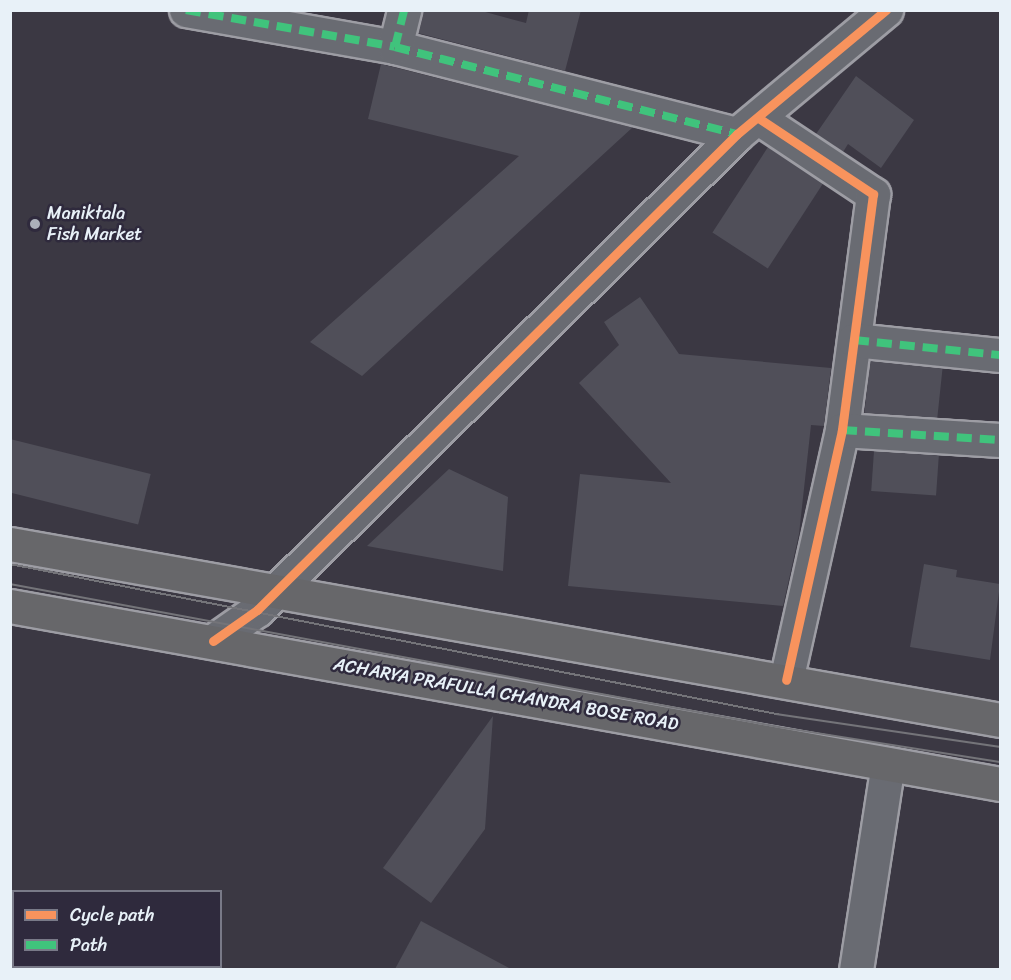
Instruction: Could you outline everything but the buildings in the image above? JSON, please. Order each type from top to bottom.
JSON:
[{"type":"main road","points":[[10,544],[786,680],[1000,720]]},
{"type":"main road","name":"ACHARYA PRAFULLA CHANDRA BOSE ROAD","points":[[10,606],[1000,784]]},
{"type":"street","points":[[186,10],[395,47],[748,127],[873,194],[842,430],[786,680]]},
{"type":"street","points":[[395,47],[404,10]]},
{"type":"street","points":[[213,641],[257,610],[274,590],[748,127],[886,10]]},
{"type":"street","points":[[854,340],[1000,355]]},
{"type":"street","points":[[842,430],[1000,440]]},
{"type":"street","points":[[856,969],[888,764]]},
{"type":"tram line","points":[[10,564],[777,714],[1000,747]]},
{"type":"tram line","points":[[10,584],[779,727],[1000,762]]},
{"type":"marked path","points":[[186,10],[395,47],[737,134]]},
{"type":"marked path","points":[[395,47],[404,10]]},
{"type":"marked path","points":[[854,340],[1000,355]]},
{"type":"marked path","points":[[842,430],[1000,440]]},
{"type":"cycle path","points":[[213,641],[257,610],[737,134],[886,10]]},
{"type":"cycle path","points":[[760,119],[873,194],[842,430],[786,680]]},
{"type":"place","name":"Maniktala Fish Market","points":[[35,224]]}]
